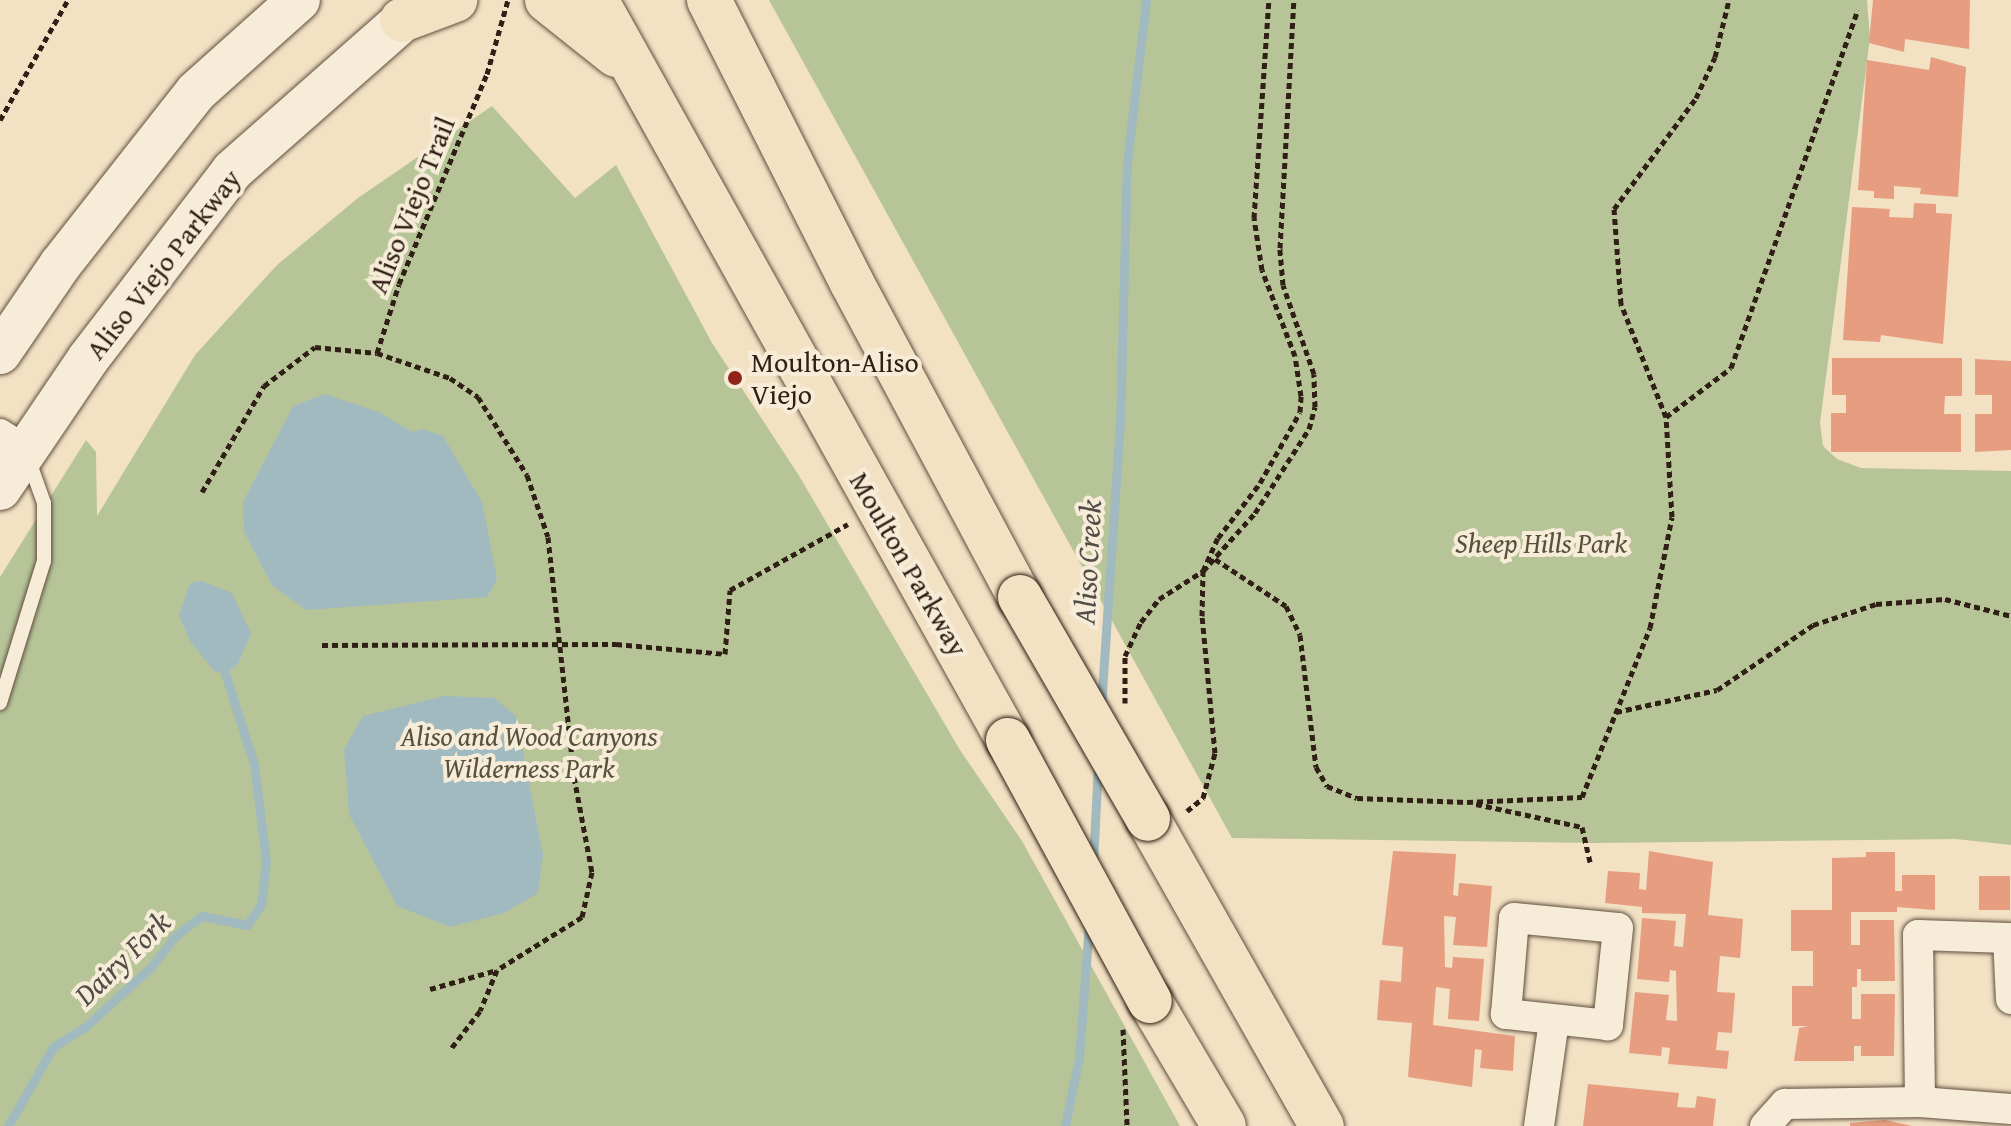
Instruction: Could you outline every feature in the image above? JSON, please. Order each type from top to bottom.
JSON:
[{"type":"main road","points":[[414,10],[455,0]]},
{"type":"main road","points":[[547,0],[628,63]]},
{"type":"main road","name":"Moulton Parkway","points":[[596,0],[628,63],[1008,740],[1150,1001],[1224,1126]]},
{"type":"main road","points":[[709,0],[852,283],[1020,597],[1322,1126]]},
{"type":"main road","points":[[0,353],[60,265],[196,92],[284,5]]},
{"type":"main road","name":"Aliso Viejo Parkway","points":[[0,489],[13,442],[232,171],[414,10]]},
{"type":"street","points":[[1514,918],[1618,928],[1608,1025],[1554,1021],[1506,1014],[1514,918]]},
{"type":"street","points":[[1920,1102],[1918,935],[2008,938],[2011,999]]},
{"type":"street","points":[[1539,1126],[1554,1021]]},
{"type":"street","points":[[1765,1126],[1785,1104],[1920,1102],[2011,1109]]},
{"type":"lane","points":[[0,703],[44,561],[44,503],[13,442]]},
{"type":"path","points":[[0,120],[68,0]]},
{"type":"path","name":"Aliso Viejo Trail","points":[[377,353],[399,284],[487,74],[508,0]]},
{"type":"path","points":[[1153,826],[1203,798],[1215,753],[1202,616],[1203,571],[1218,538],[1260,483],[1300,412],[1295,356],[1276,316],[1254,218],[1269,0]]},
{"type":"path","points":[[1203,571],[1255,513],[1309,429],[1315,407],[1314,374],[1283,285],[1280,248],[1294,0]]},
{"type":"path","points":[[1215,559],[1286,606],[1300,635],[1316,767],[1327,786],[1357,798],[1467,802],[1582,797],[1650,628],[1672,517],[1666,417],[1621,304],[1614,209],[1635,173],[1696,98],[1715,57],[1729,0]]},
{"type":"path","points":[[1666,417],[1731,368],[1858,10]]},
{"type":"path","points":[[202,492],[264,386],[315,347],[377,353],[450,378],[478,397],[527,475],[548,537],[563,645],[574,777],[592,872],[582,917],[497,970],[430,989]]},
{"type":"path","points":[[322,645],[563,645],[725,654],[730,590],[877,508]]},
{"type":"path","points":[[1616,712],[1717,690],[1813,625],[1876,604],[1945,599],[2011,616]]},
{"type":"path","points":[[1467,802],[1582,827],[1590,862]]},
{"type":"path","points":[[450,1050],[480,1011],[497,970]]},
{"type":"green space","name":"Sheep Hills Park","points":[[769,0],[1867,0],[1870,38],[1820,423],[1823,446],[1837,459],[1861,468],[2011,471],[2011,845],[1956,839],[1596,843],[1232,838]]},
{"type":"green space","name":"Aliso and Wood Canyons Wilderness Park","points":[[492,106],[575,198],[616,165],[712,343],[798,474],[960,750],[1022,841],[1180,1126],[0,1126],[0,577],[86,440],[96,452],[97,516],[195,355],[277,265],[358,198]]},
{"type":"water","points":[[325,394],[379,412],[412,432],[423,429],[443,436],[482,502],[497,579],[487,597],[306,610],[272,585],[244,532],[243,502],[293,406]]},
{"type":"water","points":[[202,581],[232,593],[251,633],[238,664],[226,673],[214,671],[190,641],[179,615],[190,583]]},
{"type":"water","points":[[444,696],[494,698],[516,716],[543,855],[538,893],[504,913],[450,927],[397,906],[349,814],[344,749],[363,716]]},
{"type":"building","points":[[1873,0],[1970,0],[1969,49],[1905,39],[1904,52],[1869,43]]},
{"type":"building","points":[[1931,57],[1966,67],[1958,197],[1920,194],[1921,188],[1894,186],[1894,199],[1874,198],[1874,191],[1858,190],[1867,60],[1929,70]]},
{"type":"building","points":[[1914,203],[1936,204],[1936,213],[1952,214],[1943,344],[1881,335],[1880,342],[1843,340],[1852,207],[1890,209],[1889,217],[1913,218]]},
{"type":"building","points":[[1832,358],[1962,358],[1962,396],[1945,396],[1944,414],[1961,414],[1961,452],[1831,452],[1831,413],[1846,413],[1846,395],[1832,395]]},
{"type":"building","points":[[1975,359],[2011,361],[2011,450],[1975,452],[1975,414],[1992,414],[1992,395],[1975,395]]},
{"type":"building","points":[[1393,851],[1456,854],[1453,895],[1458,896],[1459,883],[1492,886],[1487,947],[1453,945],[1456,917],[1444,916],[1445,967],[1452,968],[1453,957],[1484,959],[1479,1021],[1448,1019],[1450,989],[1436,987],[1433,1025],[1515,1036],[1513,1071],[1480,1068],[1482,1050],[1475,1049],[1472,1087],[1408,1077],[1412,1023],[1377,1020],[1380,980],[1401,982],[1403,947],[1382,945]]},
{"type":"building","points":[[1649,851],[1713,862],[1708,915],[1743,919],[1740,958],[1720,956],[1717,992],[1735,993],[1732,1033],[1718,1032],[1716,1050],[1729,1051],[1727,1069],[1668,1064],[1670,1048],[1662,1047],[1661,1056],[1629,1053],[1635,992],[1669,995],[1666,1020],[1677,1021],[1676,971],[1670,970],[1669,982],[1637,979],[1642,918],[1676,921],[1674,946],[1683,947],[1686,914],[1642,913],[1642,907],[1605,903],[1608,871],[1640,873],[1639,889],[1646,890]]},
{"type":"building","points":[[1866,852],[1895,852],[1895,891],[1902,891],[1902,875],[1935,875],[1935,910],[1897,907],[1897,912],[1851,912],[1851,945],[1860,945],[1860,920],[1894,920],[1895,981],[1861,981],[1861,969],[1857,969],[1857,987],[1852,987],[1852,1019],[1861,1019],[1861,994],[1895,994],[1894,1056],[1861,1056],[1861,1046],[1854,1046],[1854,1061],[1794,1061],[1799,1028],[1808,1026],[1792,1026],[1792,986],[1813,986],[1813,951],[1791,951],[1791,910],[1832,910],[1832,858],[1866,857]]},
{"type":"building","points":[[1979,876],[2010,876],[2010,910],[1979,910]]},
{"type":"building","points":[[1588,1084],[1679,1093],[1677,1107],[1695,1108],[1697,1096],[1716,1099],[1713,1126],[1583,1126]]},
{"type":"building","points":[[1885,1120],[1912,1126],[1850,1126],[1850,1123]]},
{"type":"waterway","name":"Aliso Creek","points":[[1101,707],[1120,424],[1127,162],[1146,0]]},
{"type":"waterway","name":"Dairy Fork","points":[[8,1126],[53,1047],[86,1026],[151,967],[175,936],[202,916],[247,925],[261,905],[266,862],[254,764],[222,664]]},
{"type":"waterway","name":"Aliso Creek","points":[[1093,863],[1098,765]]},
{"type":"waterway","name":"Aliso Creek","points":[[1065,1126],[1079,1057],[1089,925]]},
{"type":"place","name":"Moulton-Aliso Viejo","points":[[735,378]]}]
